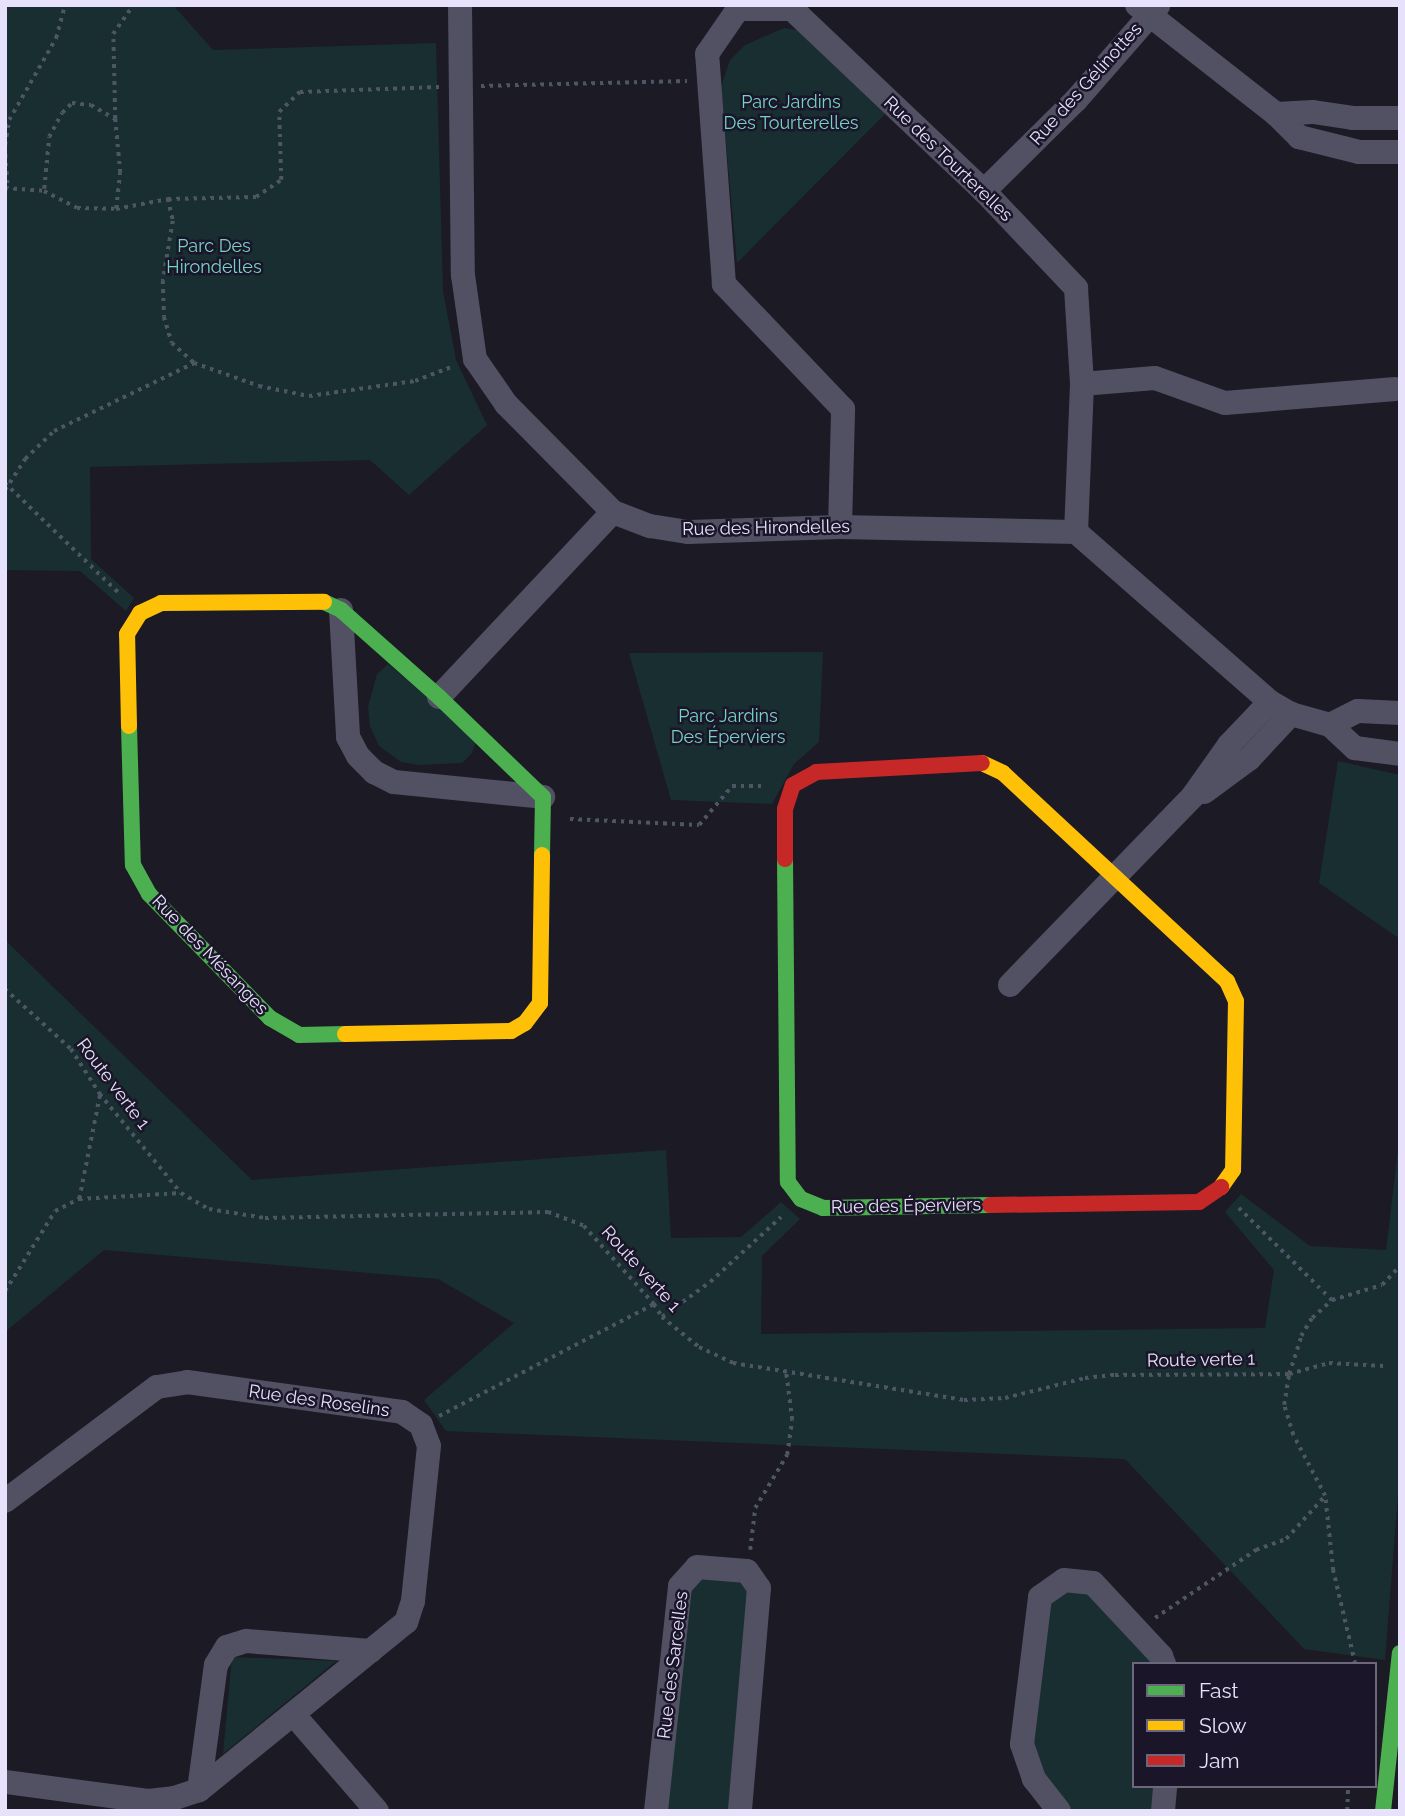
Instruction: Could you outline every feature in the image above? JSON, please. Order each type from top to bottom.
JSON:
[{"type":"street","name":"Rue des Hirondelles","points":[[460,5],[463,275],[475,359],[506,404],[613,512],[650,526],[689,532],[840,527],[1076,532]]},
{"type":"street","name":"Rue des Tourterelles","points":[[840,527],[843,408],[724,284],[707,54],[738,9],[792,9],[984,191],[1076,288],[1082,384],[1076,532]]},
{"type":"street","points":[[1148,9],[1276,114],[1298,138],[1359,152],[1400,152]]},
{"type":"street","name":"Rue des Gélinottes","points":[[984,191],[1076,100],[1148,9]]},
{"type":"street","points":[[1276,114],[1313,113],[1353,118],[1400,118]]},
{"type":"street","points":[[1082,384],[1155,378],[1225,403],[1395,389]]},
{"type":"street","points":[[439,697],[613,512]]},
{"type":"street","points":[[1076,532],[1280,708],[1330,725],[1355,747],[1400,754]]},
{"type":"street","points":[[140,613],[161,603],[324,602],[341,610],[439,697],[543,807]]},
{"type":"street","points":[[341,610],[348,737],[358,756],[374,772],[394,782],[543,807]]},
{"type":"street","name":"Rue des Mésanges","points":[[140,613],[127,634],[134,865],[149,894],[270,1018],[299,1035],[511,1031],[525,1023],[540,1003],[543,807]]},
{"type":"street","points":[[1010,985],[1194,796],[1229,745],[1280,708]]},
{"type":"street","points":[[1330,725],[1358,711],[1400,713]]},
{"type":"street","points":[[801,1199],[788,1182],[785,810],[793,785],[816,772],[982,763],[1003,773],[1227,981],[1236,1001],[1233,1170],[1219,1189]]},
{"type":"street","name":"Rue des Éperviers","points":[[801,1199],[823,1208],[1199,1202],[1219,1189]]},
{"type":"street","name":"Rue des Roselins","points":[[5,1501],[158,1387],[187,1382],[402,1412],[421,1425]]},
{"type":"street","points":[[5,1782],[148,1801],[175,1798],[199,1790],[406,1622],[413,1601],[429,1446],[421,1425]]},
{"type":"street","name":"Rue des Sarcelles","points":[[656,1811],[680,1586],[697,1567],[747,1571]]},
{"type":"street","points":[[740,1811],[760,1588],[747,1571]]},
{"type":"street","points":[[1059,1811],[1034,1779],[1022,1744],[1040,1597],[1064,1580],[1093,1583],[1161,1656],[1163,1662]]},
{"type":"street","points":[[199,1790],[216,1665],[227,1647],[246,1641],[371,1651]]},
{"type":"street","points":[[1383,1811],[1400,1653]]},
{"type":"street","points":[[294,1715],[377,1811]]},
{"type":"street","points":[[1163,1811],[1165,1788]]},
{"type":"path","points":[[65,5],[56,38],[9,120],[5,145],[6,188],[44,191],[77,208],[116,209],[168,199],[256,197],[281,180],[279,112],[300,92],[709,81]]},
{"type":"path","points":[[116,209],[120,173],[115,120],[113,34],[133,5]]},
{"type":"path","points":[[44,191],[49,137],[62,113],[72,103],[91,105],[115,120]]},
{"type":"path","points":[[168,199],[173,221],[163,281],[164,317],[172,343],[194,363],[259,386],[309,396],[415,381],[475,359]]},
{"type":"path","points":[[140,613],[6,487],[25,459],[54,431],[194,363]]},
{"type":"path","points":[[543,807],[698,825],[732,786],[793,785]]},
{"type":"path","name":"Route verte 1","points":[[5,989],[71,1049],[100,1094],[181,1193],[209,1209],[264,1217],[548,1212],[584,1226],[654,1304],[662,1317],[699,1346],[733,1363],[786,1373],[873,1383],[964,1400],[1005,1398],[1085,1378],[1115,1375],[1289,1374],[1329,1363],[1384,1366]]},
{"type":"path","points":[[79,1199],[100,1094]]},
{"type":"path","points":[[1219,1189],[1332,1300]]},
{"type":"path","points":[[5,1291],[55,1211],[79,1199],[181,1193]]},
{"type":"path","points":[[662,1317],[710,1283],[801,1199]]},
{"type":"path","points":[[1354,1662],[1333,1571],[1325,1496],[1293,1435],[1284,1405],[1289,1374],[1301,1336],[1312,1318],[1332,1300],[1382,1285],[1400,1266]]},
{"type":"path","points":[[421,1425],[654,1304]]},
{"type":"path","points":[[747,1571],[755,1508],[788,1455],[792,1420],[786,1373]]},
{"type":"path","points":[[1137,1630],[1256,1550],[1286,1539],[1325,1496]]},
{"type":"path","points":[[1347,1811],[1348,1788]]},
{"type":"green space","name":"Parc Des Hirondelles","points":[[7,5],[173,5],[213,50],[436,43],[443,291],[456,360],[487,425],[409,495],[370,460],[90,467],[91,559],[134,598],[126,611],[80,571],[5,570]]},
{"type":"green space","name":"Parc Jardins Des Tourterelles","points":[[784,28],[803,31],[889,110],[737,263],[721,87],[730,60],[745,45]]},
{"type":"green space","name":"Parc Jardins Des Éperviers","points":[[823,652],[819,742],[794,764],[772,804],[671,800],[629,653]]},
{"type":"green space","points":[[388,664],[477,739],[472,753],[462,763],[419,765],[401,762],[379,746],[370,726],[368,707],[377,674]]},
{"type":"green space","points":[[1338,761],[1400,775],[1400,939],[1319,883]]},
{"type":"green space","points":[[5,940],[252,1180],[666,1150],[671,1238],[741,1237],[781,1202],[800,1219],[762,1256],[761,1334],[1265,1328],[1274,1270],[1225,1212],[1241,1194],[1310,1246],[1386,1250],[1400,1133],[1400,1469],[1385,1660],[1304,1649],[1125,1459],[446,1431],[424,1400],[514,1323],[438,1279],[104,1250],[5,1332]]},
{"type":"green space","points":[[697,1567],[759,1588],[740,1811],[656,1811],[680,1586]]},
{"type":"green space","points":[[1093,1583],[1162,1662],[1132,1662],[1132,1788],[1165,1788],[1163,1811],[1059,1811],[1022,1744],[1040,1597]]},
{"type":"green space","points":[[232,1657],[336,1661],[223,1754]]},
{"type":"traffic: fast","points":[[324,602],[341,610],[439,697],[543,797],[542,855]]},
{"type":"traffic: fast","points":[[129,726],[133,865],[149,894],[270,1018],[299,1035],[345,1034]]},
{"type":"traffic: fast","points":[[785,859],[788,1182],[801,1199],[823,1208],[990,1205]]},
{"type":"traffic: fast","points":[[1383,1811],[1400,1653]]},
{"type":"traffic: slow","points":[[129,726],[127,634],[140,613],[161,603],[324,602]]},
{"type":"traffic: slow","points":[[982,763],[1003,773],[1227,981],[1236,1001],[1233,1170],[1221,1187]]},
{"type":"traffic: slow","points":[[345,1034],[511,1031],[525,1023],[540,1003],[542,855]]},
{"type":"traffic: jam","points":[[785,859],[785,809],[793,785],[816,772],[982,763]]},
{"type":"traffic: jam","points":[[990,1205],[1199,1202],[1221,1187]]}]
